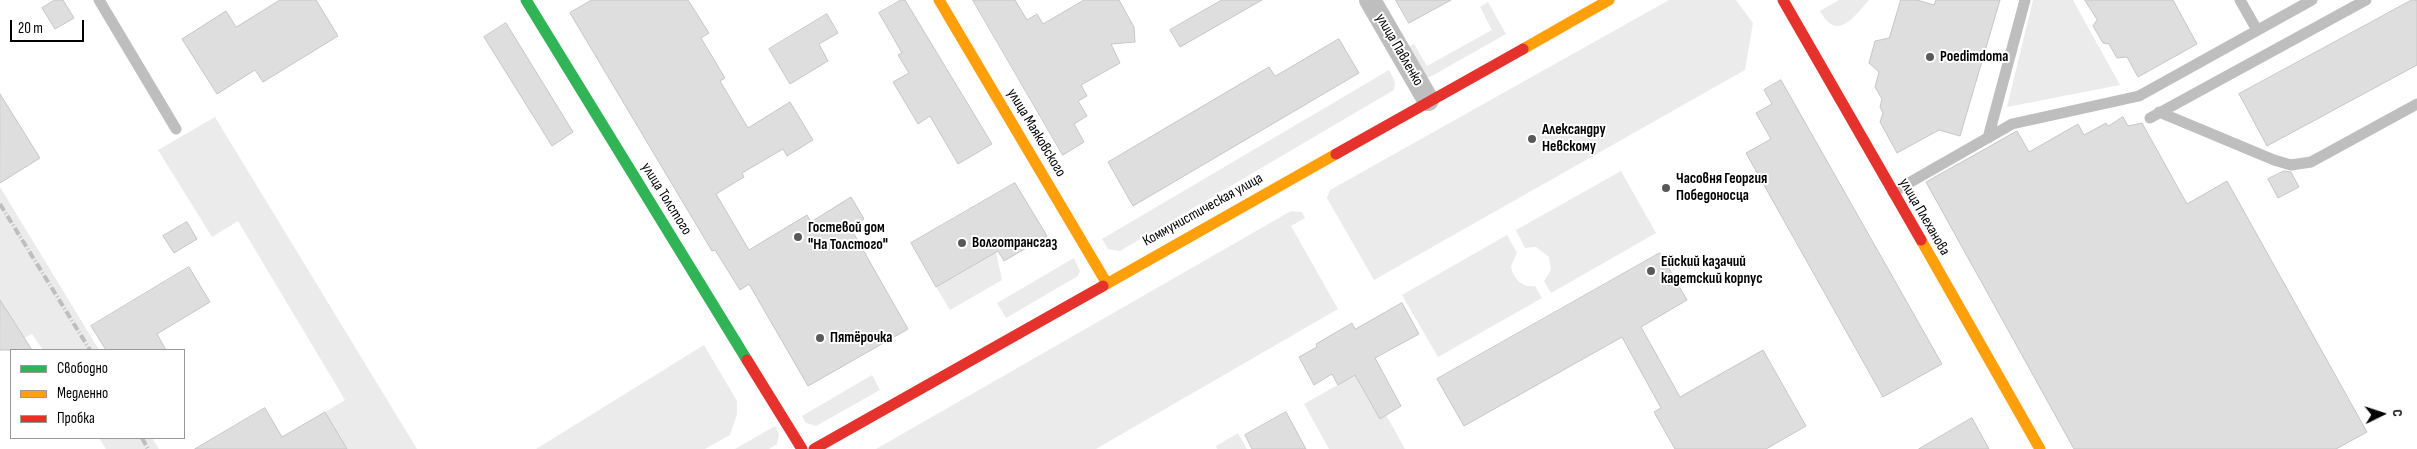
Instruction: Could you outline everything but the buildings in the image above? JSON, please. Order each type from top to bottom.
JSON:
[{"type":"street","name":"улица Толстого","points":[[526,0],[802,449]]},
{"type":"street","name":"улица Маяковского","points":[[939,0],[1106,282]]},
{"type":"street","name":"улица Павленко","points":[[1370,0],[1428,100]]},
{"type":"street","name":"Коммунистическая улица","points":[[814,449],[1428,100],[1609,0]]},
{"type":"street","name":"улица Плеханова","points":[[1783,0],[2040,449]]},
{"type":"lane","points":[[99,0],[176,129]]},
{"type":"lane","points":[[1988,138],[2025,0]]},
{"type":"lane","points":[[2240,0],[2257,30]]},
{"type":"lane","points":[[1892,192],[2012,124],[2138,96],[2312,0]]},
{"type":"lane","points":[[2366,0],[2155,115],[2274,160],[2300,164],[2311,162],[2417,104]]},
{"type":"shaded area","points":[[1669,0],[1736,0],[1753,23],[1745,70],[1374,280],[1327,198],[1330,190]]},
{"type":"shaded area","points":[[1839,0],[1869,0],[1851,20],[1839,26],[1833,25],[1826,20],[1820,11]]},
{"type":"shaded area","points":[[2033,0],[2073,0],[2120,85],[2007,107]]},
{"type":"shaded area","points":[[1488,2],[1506,34],[1430,77],[1425,77],[1407,48],[1414,44],[1427,66],[1492,30],[1480,7]]},
{"type":"shaded area","points":[[1389,70],[1395,82],[1394,90],[1120,251],[1108,249],[1102,239]]},
{"type":"shaded area","points":[[215,117],[417,449],[347,449],[325,412],[345,400],[238,221],[212,237],[158,150]]},
{"type":"shaded area","points":[[1621,171],[1656,233],[1551,293],[1544,281],[1551,270],[1549,257],[1536,247],[1525,248],[1516,230]]},
{"type":"shaded area","points":[[0,187],[98,349],[42,349],[32,334],[24,338],[0,300]]},
{"type":"shaded area","points":[[1291,211],[1302,212],[1305,218],[1291,226],[1338,309],[1096,449],[876,449]]},
{"type":"shaded area","points":[[1507,235],[1517,253],[1511,266],[1516,279],[1526,286],[1535,286],[1542,298],[1438,357],[1402,295]]},
{"type":"shaded area","points":[[996,252],[1002,280],[950,310],[936,287]]},
{"type":"shaded area","points":[[1074,258],[1080,271],[1078,276],[1006,318],[997,303]]},
{"type":"shaded area","points":[[704,345],[737,401],[737,414],[730,435],[705,449],[536,449]]},
{"type":"shaded area","points":[[872,375],[880,390],[816,426],[806,423],[802,416]]},
{"type":"shaded area","points":[[1355,375],[1380,419],[1386,415],[1405,449],[1329,449],[1304,404]]},
{"type":"shaded area","points":[[775,426],[779,434],[777,444],[769,449],[735,449]]},
{"type":"shaded area","points":[[1238,433],[1247,449],[1217,449],[1216,446]]},
{"type":"shaded area","points":[[100,439],[153,439],[159,449],[106,449]]},
{"type":"railway","points":[[0,204],[89,349]]},
{"type":"railway","points":[[143,439],[148,449]]},
{"type":"traffic: fast","points":[[526,0],[747,360]]},
{"type":"traffic: slow","points":[[939,0],[1106,282]]},
{"type":"traffic: slow","points":[[1523,49],[1609,0]]},
{"type":"traffic: slow","points":[[1103,286],[1336,154]]},
{"type":"traffic: slow","points":[[1921,240],[2040,449]]},
{"type":"traffic: jam","points":[[1783,0],[1921,240]]},
{"type":"traffic: jam","points":[[1336,154],[1523,49]]},
{"type":"traffic: jam","points":[[814,449],[1103,286]]},
{"type":"traffic: jam","points":[[747,360],[802,449]]},
{"type":"place","name":"Poedimdoma","points":[[1930,57]]},
{"type":"place","name":"Александру Невскому","points":[[1532,139]]},
{"type":"place","name":"Часовня Георгия Победоносца","points":[[1666,188]]},
{"type":"place","name":"Гостевой дом \"На Толстого\"","points":[[798,237]]},
{"type":"place","name":"Волготрансгаз","points":[[962,243]]},
{"type":"place","name":"Ейский казачий кадетский корпус","points":[[1651,271]]},
{"type":"place","name":"Пятёрочка","points":[[820,338]]}]
